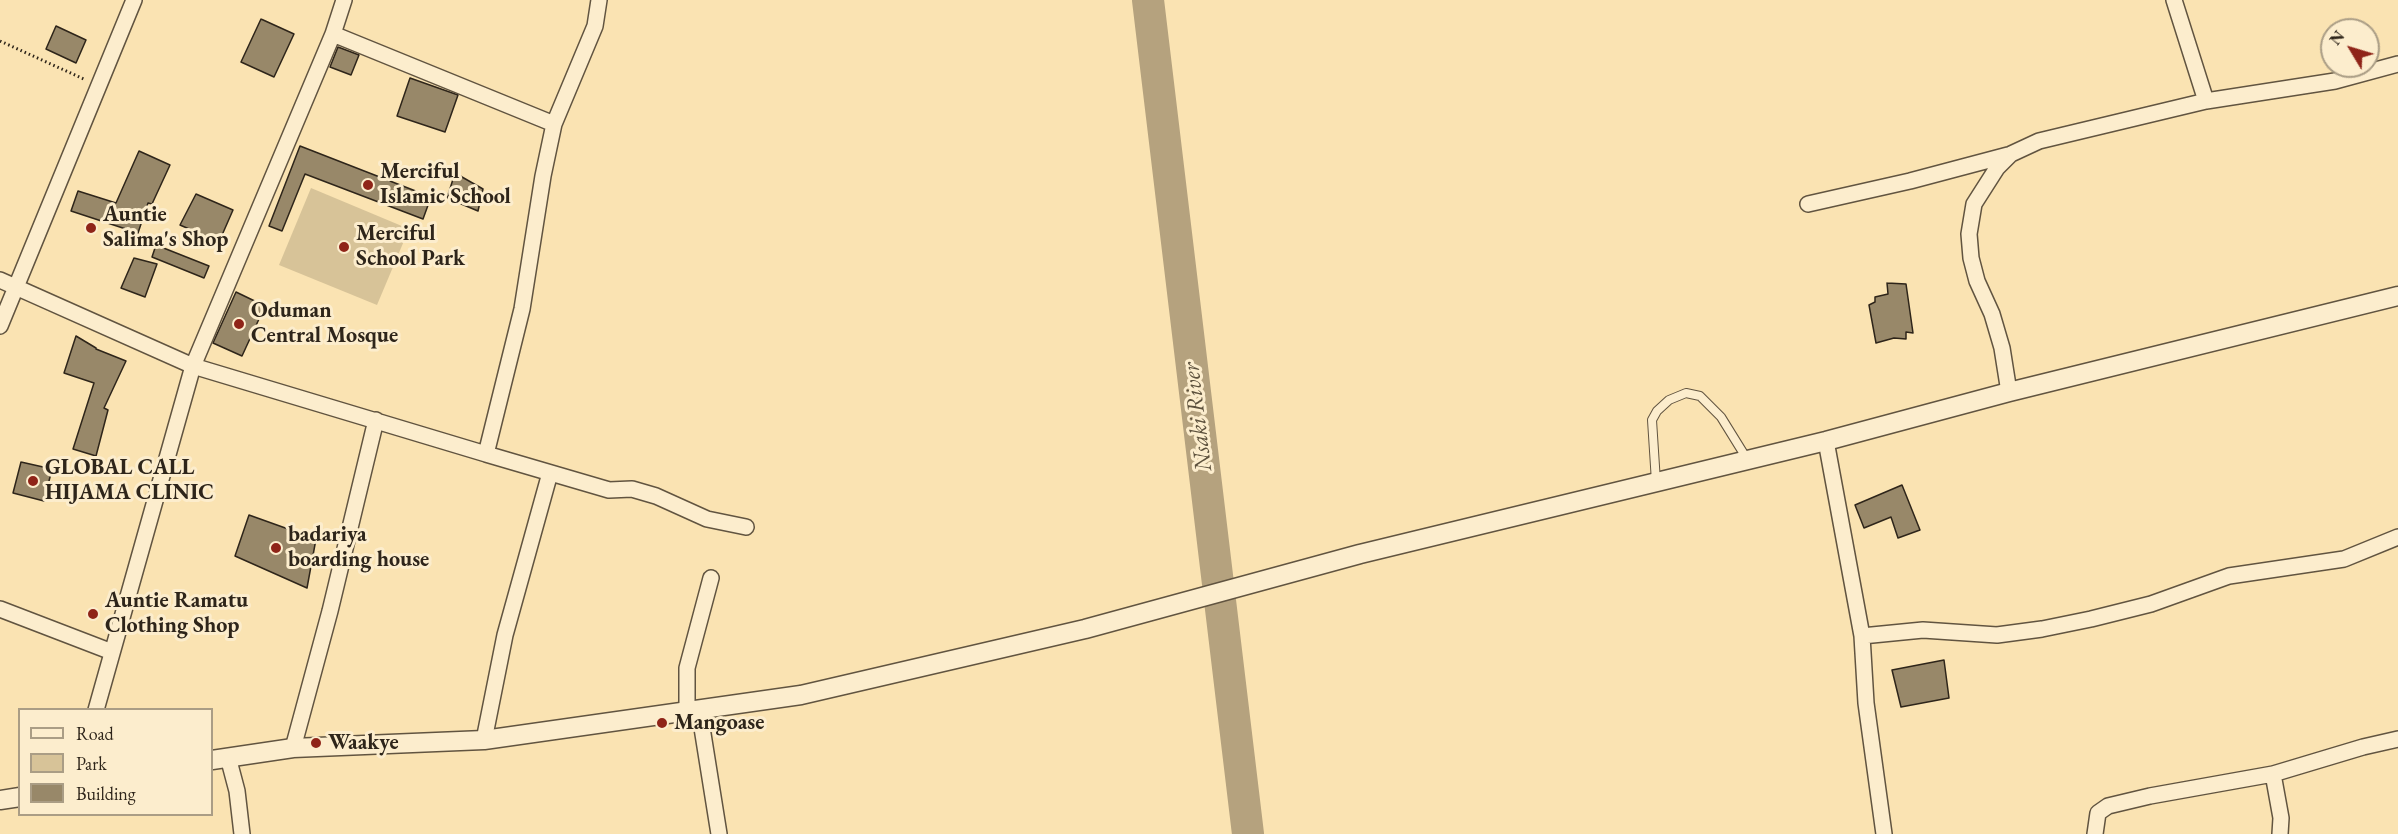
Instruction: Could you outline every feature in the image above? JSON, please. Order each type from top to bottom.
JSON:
[{"type":"street","points":[[0,326],[134,0]]},
{"type":"street","points":[[97,708],[193,366],[333,34],[344,0]]},
{"type":"street","points":[[486,454],[522,309],[543,176],[554,124],[595,26],[599,0]]},
{"type":"street","points":[[2174,0],[2206,101]]},
{"type":"street","points":[[333,34],[554,124]]},
{"type":"street","points":[[1808,204],[1910,181],[2011,154],[2039,141],[2206,101],[2335,81],[2398,64]]},
{"type":"street","points":[[2009,392],[2002,348],[1992,314],[1977,281],[1971,258],[1969,234],[1974,204],[1997,168],[2011,154]]},
{"type":"street","points":[[0,280],[193,366],[609,490],[632,489],[656,496],[707,519],[746,527]]},
{"type":"street","points":[[242,834],[237,791],[220,758],[293,748],[484,740],[801,695],[1085,629],[1360,554],[1826,441],[2009,392],[2398,296]]},
{"type":"street","points":[[293,748],[330,611],[376,420]]},
{"type":"street","points":[[1826,441],[1862,636],[1866,703],[1884,834]]},
{"type":"street","points":[[484,740],[505,635],[550,473]]},
{"type":"street","points":[[1862,636],[1923,630],[1969,635],[1997,635],[2091,620],[2151,604],[2229,576],[2344,559],[2398,537]]},
{"type":"street","points":[[711,578],[687,668],[693,710],[719,834]]},
{"type":"street","points":[[0,609],[112,652]]},
{"type":"street","points":[[2095,834],[2098,813],[2108,806],[2150,796],[2273,774],[2398,739]]},
{"type":"street","points":[[2273,774],[2281,818],[2280,834]]},
{"type":"street","points":[[0,800],[18,797]]},
{"type":"lane","points":[[1656,482],[1652,420],[1657,411],[1669,400],[1686,393],[1700,396],[1721,417],[1748,460]]},
{"type":"path","points":[[0,41],[98,86]]},
{"type":"green space","name":"Merciful School Park","points":[[311,188],[409,229],[377,305],[279,265]]},
{"type":"building","points":[[261,19],[294,34],[274,77],[241,62]]},
{"type":"building","points":[[56,26],[86,40],[76,63],[46,49]]},
{"type":"building","points":[[338,47],[359,55],[351,75],[330,67]]},
{"type":"building","points":[[410,78],[458,95],[445,132],[397,116]]},
{"type":"building","name":"Merciful Islamic School","points":[[300,146],[431,197],[423,219],[305,174],[282,231],[269,226]]},
{"type":"building","points":[[139,151],[170,165],[152,204],[148,203],[138,233],[71,211],[78,191],[116,203]]},
{"type":"building","points":[[455,173],[483,189],[478,211],[447,198]]},
{"type":"building","points":[[196,194],[233,210],[219,242],[180,225]]},
{"type":"building","points":[[156,245],[209,266],[204,278],[152,257]]},
{"type":"building","points":[[134,258],[157,264],[145,297],[121,288]]},
{"type":"building","points":[[1887,283],[1906,284],[1913,333],[1906,332],[1906,339],[1894,338],[1876,343],[1869,305],[1875,302],[1875,297],[1888,294]]},
{"type":"building","name":"Oduman Central Mosque","points":[[236,292],[265,306],[242,356],[213,343]]},
{"type":"building","points":[[76,336],[96,349],[126,361],[104,408],[108,410],[96,456],[73,449],[94,383],[64,373]]},
{"type":"building","name":"GLOBAL CALL HIJAMA CLINIC","points":[[21,462],[52,469],[44,501],[13,493]]},
{"type":"building","points":[[1902,485],[1920,530],[1898,538],[1891,517],[1864,528],[1855,505]]},
{"type":"building","name":"badariya boarding house","points":[[249,515],[316,539],[307,588],[235,556]]},
{"type":"building","points":[[1944,660],[1949,698],[1901,707],[1892,670]]},
{"type":"waterway","name":"Nsaki River","points":[[1148,0],[1248,834]]},
{"type":"place","name":"Merciful Islamic School","points":[[368,185]]},
{"type":"place","name":"Auntie Salima's Shop","points":[[91,228]]},
{"type":"place","name":"Merciful School Park","points":[[344,247]]},
{"type":"place","name":"Oduman Central Mosque","points":[[239,324]]},
{"type":"place","name":"GLOBAL CALL HIJAMA CLINIC","points":[[33,481]]},
{"type":"place","name":"badariya boarding house","points":[[276,548]]},
{"type":"place","name":"Auntie Ramatu Clothing Shop","points":[[93,614]]},
{"type":"place","name":"Mangoase","points":[[662,723]]},
{"type":"place","name":"Waakye","points":[[316,743]]}]
